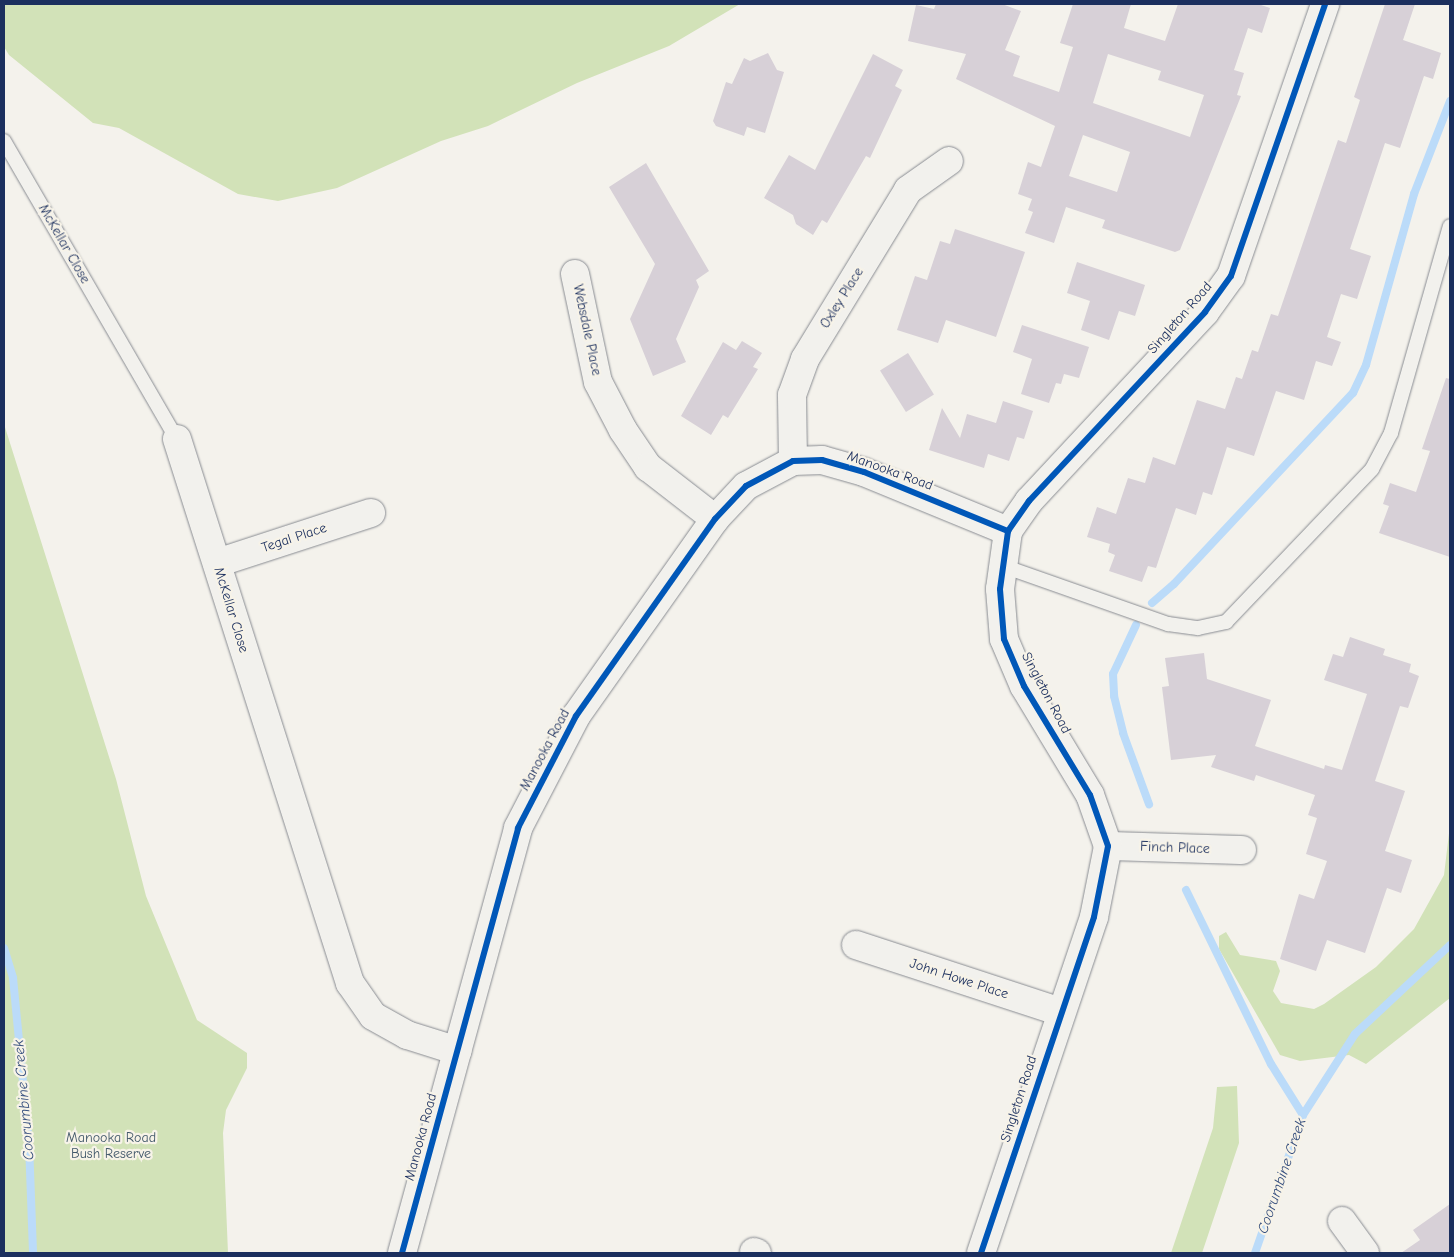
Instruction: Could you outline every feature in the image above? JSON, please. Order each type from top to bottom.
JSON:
[{"type":"street","name":"Singleton Road","points":[[981,1253],[1094,917],[1106,873],[1108,846],[1090,795],[1024,686],[1004,639],[1000,589],[1008,531],[1029,500],[1205,312],[1231,276],[1324,4]]},
{"type":"street","name":"Oxley Place","points":[[792,462],[792,395],[805,359],[908,190],[949,161]]},
{"type":"street","name":"Websdale Place","points":[[575,274],[598,382],[623,430],[648,468],[715,520]]},
{"type":"street","name":"McKellar Close","points":[[178,439],[350,983],[373,1016],[407,1035],[458,1051]]},
{"type":"street","name":"Manooka Road","points":[[402,1253],[518,828],[576,716],[715,520],[746,486],[792,462],[822,460],[864,472],[1008,531]]},
{"type":"street","name":"Tegal Place","points":[[217,563],[371,513]]},
{"type":"street","name":"Finch Place","points":[[1108,846],[1242,850]]},
{"type":"street","name":"John Howe Place","points":[[856,946],[1061,1012]]},
{"type":"street","points":[[1342,1221],[1365,1253]]},
{"type":"lane","name":"McKellar Close","points":[[4,141],[178,439]]},
{"type":"lane","points":[[1003,566],[1168,624],[1198,628],[1226,622],[1372,469],[1391,433],[1450,226]]},
{"type":"green space","points":[[4,4],[740,4],[669,46],[577,83],[488,126],[441,141],[337,188],[278,201],[238,194],[119,128],[93,123],[9,55],[4,47]]},
{"type":"green space","name":"Manooka Road Bush Reserve","points":[[4,424],[116,779],[146,896],[197,1020],[247,1053],[247,1068],[226,1110],[223,1133],[228,1253],[4,1253]]},
{"type":"green space","points":[[1450,825],[1450,998],[1366,1064],[1349,1055],[1300,1061],[1280,1055],[1219,949],[1219,936],[1226,932],[1240,955],[1276,961],[1280,971],[1273,991],[1281,1003],[1314,1009],[1376,967],[1414,929],[1444,875]]},
{"type":"green space","points":[[1237,1086],[1239,1143],[1202,1253],[1171,1253],[1213,1128],[1217,1087]]},
{"type":"building","points":[[936,4],[1002,4],[1021,11],[1005,50],[1020,56],[1013,76],[1059,92],[1073,47],[1060,43],[1073,4],[1131,4],[1124,28],[1165,41],[1178,4],[1258,4],[1270,8],[1262,33],[1248,28],[1234,70],[1244,73],[1237,95],[1241,96],[1180,250],[1175,252],[1102,228],[1105,220],[1066,207],[1054,243],[1025,233],[1033,212],[1028,210],[1032,199],[1018,194],[1028,162],[1041,167],[1055,126],[956,79],[966,54],[908,41],[916,5],[934,9]],"holes":[[[1108,54],[1161,71],[1158,80],[1204,95],[1190,137],[1093,103]],[[1083,135],[1130,152],[1117,192],[1069,176]]]},
{"type":"building","points":[[1385,4],[1415,4],[1403,40],[1441,53],[1433,79],[1424,76],[1400,148],[1385,143],[1350,249],[1371,256],[1357,299],[1341,294],[1327,337],[1341,342],[1332,366],[1316,361],[1304,400],[1276,391],[1254,456],[1227,447],[1212,495],[1203,492],[1196,515],[1176,508],[1156,568],[1148,566],[1142,582],[1109,571],[1115,555],[1108,552],[1110,544],[1087,537],[1097,507],[1116,514],[1128,478],[1145,483],[1153,457],[1175,465],[1197,400],[1225,409],[1236,377],[1242,379],[1252,350],[1258,352],[1271,314],[1278,316],[1338,140],[1346,143],[1360,100],[1354,97]]},
{"type":"building","points":[[768,53],[777,70],[784,72],[765,133],[747,127],[744,136],[716,126],[713,121],[726,82],[732,84],[744,58],[750,61]]},
{"type":"building","points":[[873,54],[903,70],[895,86],[902,90],[870,158],[866,156],[827,223],[822,220],[813,235],[796,224],[793,215],[764,198],[789,155],[815,170]]},
{"type":"building","points":[[646,163],[709,271],[696,280],[699,287],[676,339],[686,362],[653,376],[630,319],[655,264],[609,187]]},
{"type":"building","points":[[955,229],[1025,252],[996,337],[946,320],[938,343],[897,330],[915,276],[927,280],[940,241],[950,244]]},
{"type":"building","points":[[1077,262],[1145,285],[1135,316],[1119,311],[1109,340],[1081,330],[1090,301],[1067,293]]},
{"type":"building","points":[[1022,325],[1089,347],[1079,378],[1064,374],[1061,384],[1056,383],[1049,403],[1021,394],[1032,359],[1013,352]]},
{"type":"building","points":[[742,341],[762,353],[753,367],[758,369],[728,418],[723,415],[711,435],[681,416],[723,342],[736,350]]},
{"type":"building","points":[[908,353],[934,395],[906,412],[880,370]]},
{"type":"building","points":[[1446,378],[1450,379],[1450,557],[1379,533],[1389,506],[1383,504],[1390,483],[1416,492],[1430,451],[1422,449]]},
{"type":"building","points":[[1003,401],[1033,411],[1024,439],[1017,437],[1009,461],[988,454],[984,468],[929,450],[942,408],[960,438],[967,414],[996,423]]},
{"type":"building","points":[[1350,637],[1385,649],[1383,655],[1411,664],[1409,672],[1419,676],[1408,708],[1400,706],[1375,781],[1405,791],[1385,851],[1412,860],[1401,893],[1387,888],[1365,953],[1327,940],[1316,971],[1280,959],[1299,894],[1314,899],[1327,861],[1306,854],[1317,818],[1308,815],[1315,795],[1256,775],[1254,781],[1211,767],[1216,755],[1171,760],[1162,687],[1169,686],[1165,658],[1204,653],[1207,679],[1271,700],[1255,746],[1324,769],[1325,765],[1342,770],[1367,694],[1324,680],[1333,654],[1343,657]]},
{"type":"building","points":[[1450,1204],[1450,1253],[1401,1253],[1420,1240],[1413,1230]]},
{"type":"waterway","points":[[1152,603],[1174,584],[1353,393],[1366,365],[1414,194],[1450,101]]},
{"type":"waterway","points":[[1136,625],[1113,674],[1114,696],[1123,733],[1149,804]]},
{"type":"waterway","points":[[1186,890],[1271,1064],[1303,1115]]},
{"type":"waterway","name":"Coorumbine Creek","points":[[1255,1253],[1303,1115],[1355,1034],[1450,945]]},
{"type":"waterway","name":"Coorumbine Creek","points":[[4,948],[13,978],[29,1143],[33,1253]]},
{"type":"cycle path","points":[[981,1253],[1094,917],[1108,846],[1090,795],[1024,686],[1004,639],[1000,589],[1008,531],[1029,501],[1205,312],[1231,276],[1325,4]]},
{"type":"cycle path","points":[[402,1253],[518,828],[576,716],[715,519],[746,486],[793,461],[822,460],[864,472],[1008,531]]}]
